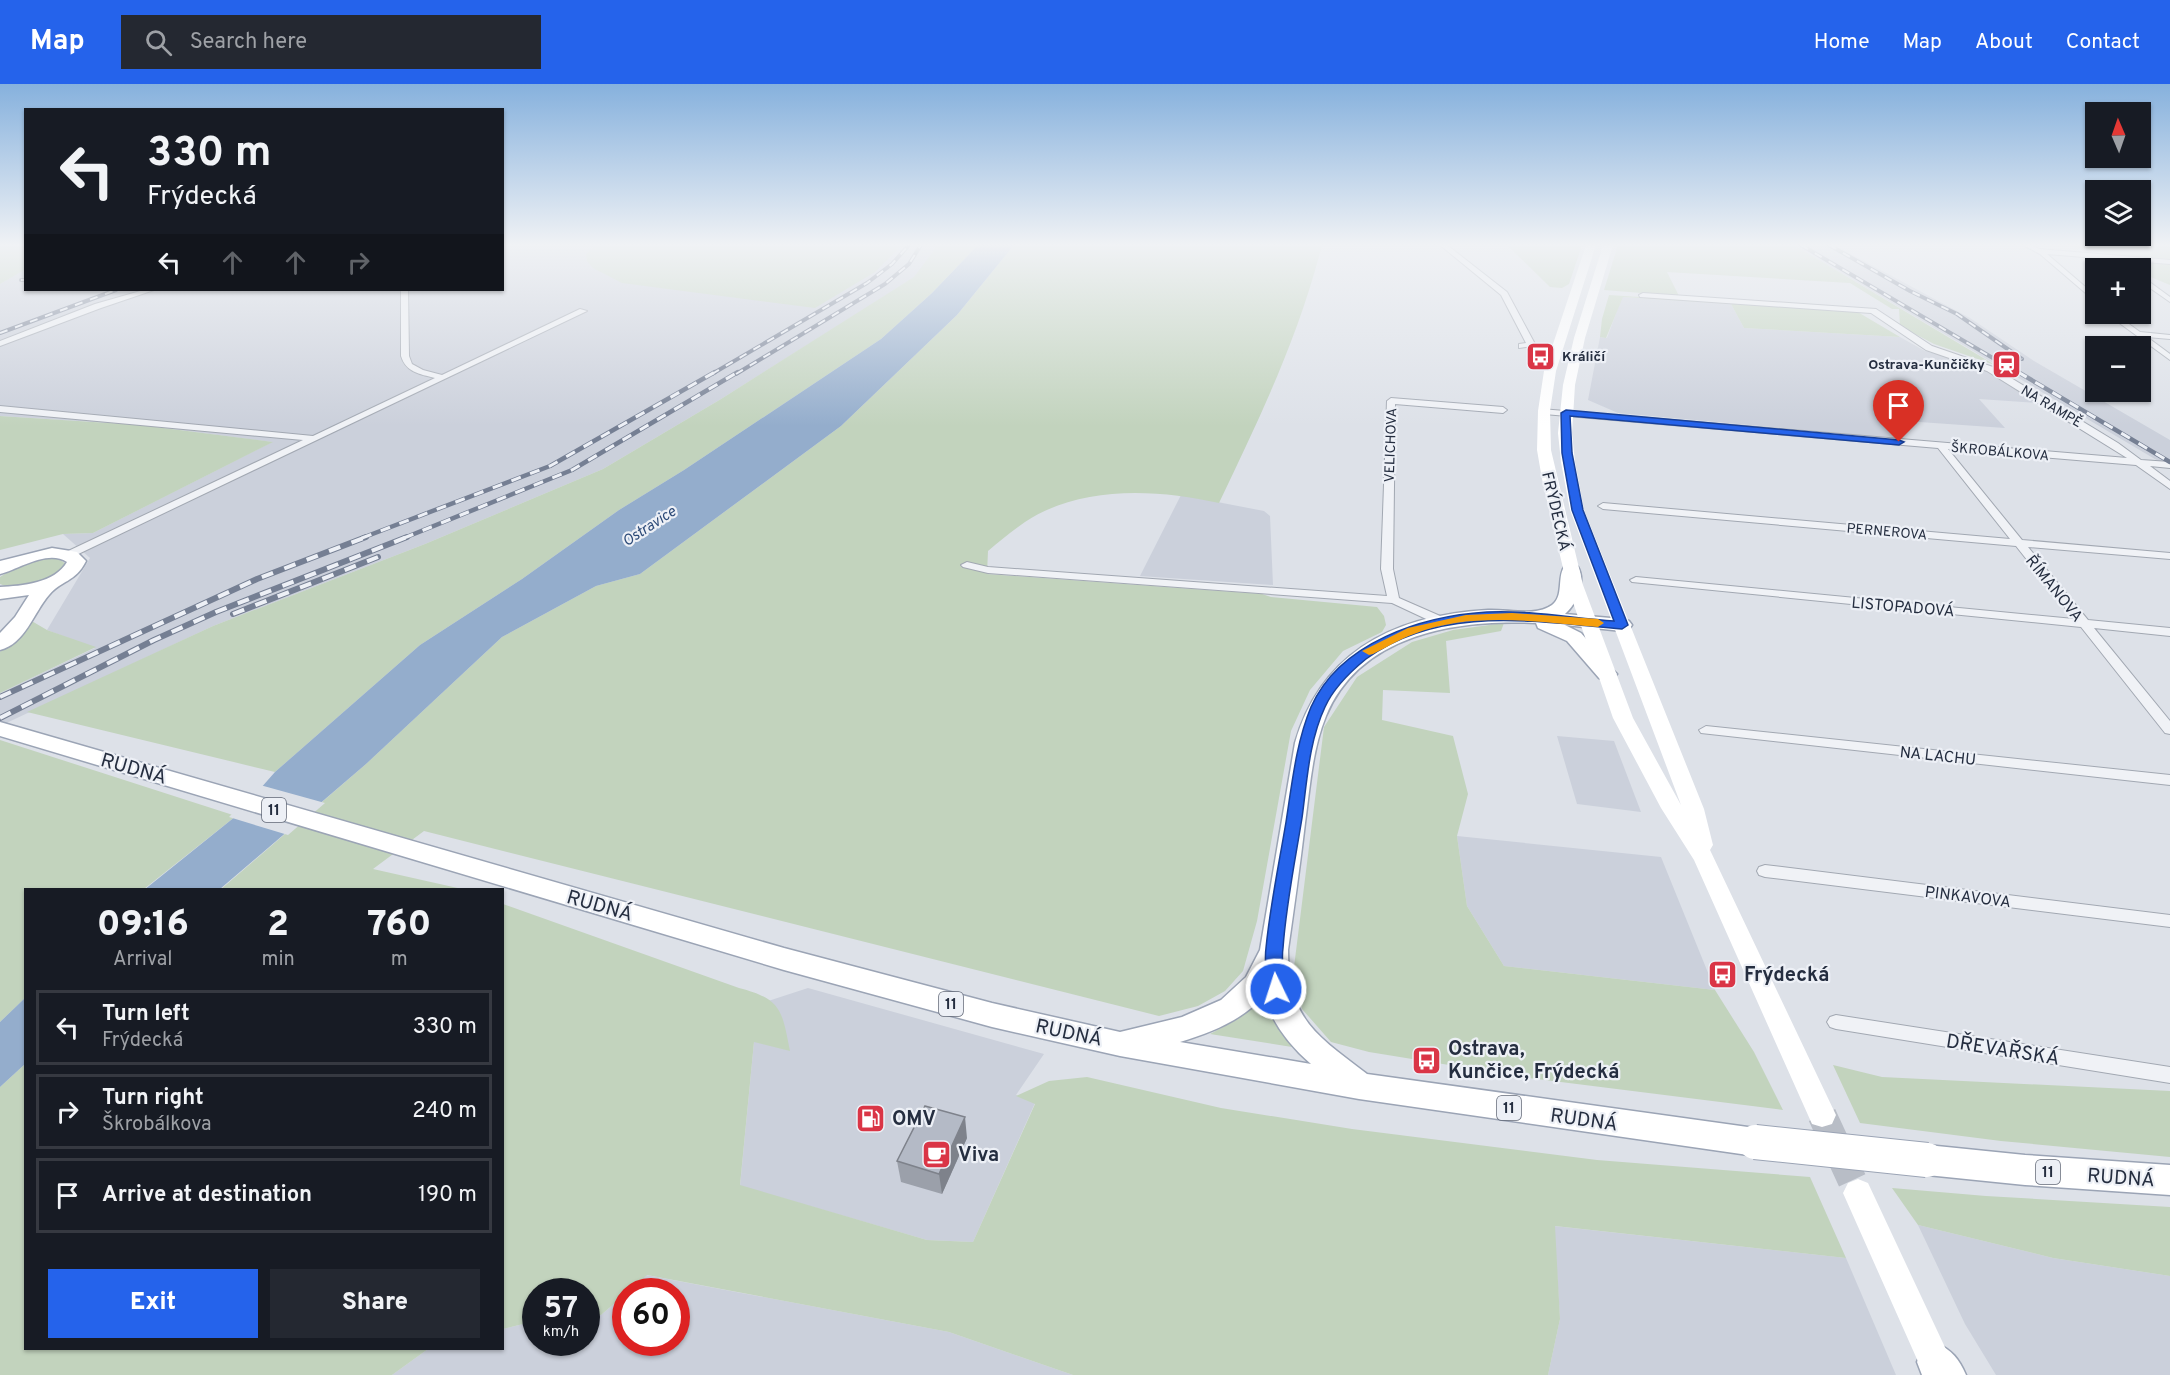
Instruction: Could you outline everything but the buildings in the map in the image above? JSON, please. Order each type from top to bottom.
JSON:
[{"type":"main road","name":"FRÝDECKÁ","points":[[1571,305],[1550,371],[1544,411],[1544,450],[1571,571],[1587,622],[1623,718],[1672,808],[1705,860],[1822,1115]]},
{"type":"main road","name":"FRÝDECKÁ","points":[[1590,305],[1571,372],[1566,413],[1567,453],[1577,510],[1693,809],[1705,860]]},
{"type":"main road","points":[[0,568],[36,556],[68,555],[76,559],[76,567],[42,590],[23,621],[0,645]]},
{"type":"main road","points":[[1526,618],[1544,615],[1563,608],[1569,598],[1571,571]]},
{"type":"main road","points":[[3,593],[30,589],[55,581]]},
{"type":"main road","points":[[0,627],[14,603],[12,597],[3,593]]},
{"type":"main road","points":[[1359,1086],[1319,1053],[1292,1023],[1276,989],[1274,950],[1299,778],[1318,706],[1336,678],[1359,657],[1396,637],[1443,622],[1487,616],[1622,625]]},
{"type":"main road","points":[[1526,618],[1553,626],[1574,638],[1606,675]]},
{"type":"main road","name":"RUDNÁ","points":[[0,729],[784,959],[992,1015],[1120,1044],[1359,1086],[1755,1142],[2025,1170],[2170,1180]]},
{"type":"main road","points":[[1120,1044],[1178,1030],[1227,1011],[1256,985],[1274,950]]},
{"type":"main road","points":[[1858,1193],[1941,1371]]},
{"type":"street","points":[[0,344],[100,305]]},
{"type":"street","points":[[404,305],[405,356],[408,365],[416,370],[442,377]]},
{"type":"street","points":[[1510,305],[1531,344],[1522,346]]},
{"type":"street","name":"NA RAMPĚ","points":[[1788,305],[1873,311],[1929,348],[1990,369],[2115,445],[2170,486]]},
{"type":"street","points":[[68,555],[583,311]]},
{"type":"street","points":[[2125,324],[2170,358]]},
{"type":"street","points":[[2139,334],[2170,337]]},
{"type":"street","name":"VELICHOVA","points":[[1394,600],[1387,569],[1391,401],[1503,410]]},
{"type":"street","points":[[0,409],[311,438]]},
{"type":"street","name":"ŠKROBÁLKOVA","points":[[1544,411],[2170,465]]},
{"type":"street","name":"ŘÍMANOVA","points":[[1941,446],[2170,730]]},
{"type":"street","name":"PERNEROVA","points":[[1604,506],[2170,556]]},
{"type":"street","points":[[967,565],[988,570],[1394,600],[1443,622]]},
{"type":"street","name":"LISTOPADOVÁ","points":[[1636,580],[2170,632]]},
{"type":"street","points":[[2153,708],[2170,710]]},
{"type":"street","name":"NA LACHU","points":[[1706,729],[2170,780]]},
{"type":"street","name":"PINKAVOVA","points":[[1765,871],[2170,921]]},
{"type":"street","name":"DŘEVAŘSKÁ","points":[[1836,1022],[2170,1075]]},
{"type":"shaded area","points":[[0,305],[870,305],[721,399],[603,469],[425,544],[213,626],[0,726],[0,693],[95,648],[47,630],[90,558],[63,534],[93,533],[272,442],[140,425],[0,416]]},
{"type":"shaded area","points":[[1619,305],[1732,305],[1744,328],[1900,337],[1925,351],[1981,367],[2039,403],[1979,399],[2005,428],[1891,420],[1904,439],[1618,413],[1588,400],[1600,337],[1607,338]]},
{"type":"shaded area","points":[[1896,305],[1946,305],[2085,391],[2085,402],[2105,402],[2170,440],[2170,468]]},
{"type":"shaded area","points":[[1181,495],[1264,511],[1270,516],[1273,585],[1140,576]]},
{"type":"shaded area","points":[[1557,736],[1614,741],[1641,812],[1577,804]]},
{"type":"shaded area","points":[[1457,836],[1661,857],[1715,990],[1504,966],[1467,906]]},
{"type":"shaded area","points":[[808,988],[1044,1054],[1016,1095],[1035,1103],[973,1242],[927,1240],[740,1186],[754,1042],[762,1003]]},
{"type":"shaded area","points":[[1918,1225],[2053,1258],[2170,1276],[2170,1375],[1996,1375],[1965,1324]]},
{"type":"shaded area","points":[[1554,1226],[1846,1258],[1896,1375],[1548,1375],[1560,1319]]},
{"type":"shaded area","points":[[646,1275],[662,1278],[643,1278]]},
{"type":"shaded area","points":[[690,1283],[949,1332],[1073,1375],[392,1375],[427,1350],[504,1350],[504,1329],[522,1324],[522,1356],[600,1356],[601,1315],[612,1305],[612,1356],[690,1356]]},
{"type":"green space","points":[[794,305],[820,305],[815,308]]},
{"type":"green space","points":[[869,305],[918,305],[881,339],[684,470],[619,510],[522,579],[420,645],[275,772],[27,712],[213,626],[425,544],[603,469],[721,399]]},
{"type":"green space","points":[[965,305],[1304,305],[1263,408],[1219,503],[1145,493],[1094,496],[1070,501],[1047,510],[1025,522],[988,551],[987,574],[1262,594],[1271,597],[1377,607],[1384,616],[1386,625],[1382,632],[1343,651],[1310,690],[1291,731],[1257,921],[1243,971],[1225,991],[1198,1006],[1159,1016],[424,831],[373,869],[458,888],[222,888],[366,764],[502,637],[596,586],[640,574],[841,426]]},
{"type":"green space","points":[[1606,305],[1620,305],[1606,338],[1600,337]]},
{"type":"green space","points":[[1732,305],[1856,311],[1900,337],[1744,328]]},
{"type":"green space","points":[[1886,305],[1895,305],[1995,365],[1934,344],[1900,326],[1899,309],[1892,309]]},
{"type":"green space","points":[[0,416],[140,425],[273,442],[93,533],[63,534],[0,550]]},
{"type":"green space","points":[[41,559],[59,559],[66,564],[62,571],[47,581],[16,587],[0,584],[0,577],[19,565]]},
{"type":"green space","points":[[30,620],[47,630],[96,647],[0,693],[0,652]]},
{"type":"green space","points":[[1504,623],[1501,631],[1446,641],[1450,693],[1383,690],[1382,720],[1453,736],[1468,794],[1457,836],[1467,906],[1504,966],[1715,990],[1754,1052],[1783,1110],[1529,1078],[1369,1052],[1331,1042],[1302,1009],[1293,975],[1324,727],[1357,677],[1412,642],[1453,630]]},
{"type":"green space","points":[[0,740],[236,816],[145,888],[24,888],[24,999],[0,1022]]},
{"type":"green space","points":[[504,904],[753,992],[772,1002],[782,1016],[790,1051],[754,1042],[740,1185],[927,1240],[973,1242],[1035,1104],[1016,1096],[1049,1081],[1087,1077],[1221,1108],[1352,1129],[1597,1160],[1810,1177],[1846,1258],[1555,1226],[1560,1319],[1548,1375],[1073,1375],[949,1332],[690,1283],[690,1278],[663,1278],[647,1275],[644,1278],[612,1278],[612,1305],[601,1315],[600,1278],[522,1278],[522,1324],[504,1329]]},
{"type":"green space","points":[[1265,998],[1292,1047],[1210,1034],[1238,1019]]},
{"type":"green space","points":[[24,1065],[24,1350],[427,1350],[392,1375],[0,1375],[0,1087]]},
{"type":"green space","points":[[1833,1065],[1882,1077],[2170,1091],[2170,1157],[2001,1141],[1860,1123]]},
{"type":"green space","points":[[1892,1188],[2170,1207],[2170,1276],[2053,1258],[1918,1225]]},
{"type":"water","name":"Ostravice","points":[[918,305],[965,305],[841,426],[640,574],[596,586],[502,637],[366,764],[221,888],[146,888],[236,816],[275,772],[420,645],[522,579],[619,510],[684,470],[881,339]]},
{"type":"water","points":[[24,999],[24,1065],[0,1087],[0,1022]]},
{"type":"pier","points":[[260,785],[325,803],[288,835],[229,817]]},
{"type":"tunnel","points":[[1822,1115],[1858,1193]]},
{"type":"railway","points":[[0,333],[75,305]]},
{"type":"railway","points":[[712,374],[829,305]]},
{"type":"railway","points":[[736,374],[850,305]]},
{"type":"railway","points":[[1903,305],[2020,374]]},
{"type":"railway","points":[[1939,305],[1957,314],[2022,359]]},
{"type":"railway","points":[[362,538],[550,466],[715,372]]},
{"type":"railway","points":[[404,538],[572,470],[738,372]]},
{"type":"railway","points":[[2018,372],[2170,462]]},
{"type":"railway","points":[[0,697],[257,579],[366,537]]},
{"type":"railway","points":[[0,718],[154,640],[216,612],[407,537]]},
{"type":"railway","points":[[233,614],[378,557]]},
{"type":"slow traffic","points":[[1369,651],[1412,630],[1466,618],[1512,616],[1598,623]]},
{"type":"place","name":"Králičí","points":[[1541,356]]},
{"type":"place","name":"Ostrava-Kunčičky","points":[[2006,364]]},
{"type":"place","name":"Frýdecká","points":[[1723,974]]},
{"type":"place","name":"Ostrava, Kunčice, Frýdecká","points":[[1427,1060]]},
{"type":"place","name":"OMV","points":[[871,1118]]},
{"type":"place","name":"Viva","points":[[937,1154]]},
{"type":"route","points":[[1276,989],[1274,950],[1299,778],[1318,706],[1342,671],[1359,657],[1396,637],[1423,627],[1453,620],[1512,616],[1622,625],[1577,510],[1567,453],[1566,413],[1899,442]]}]
